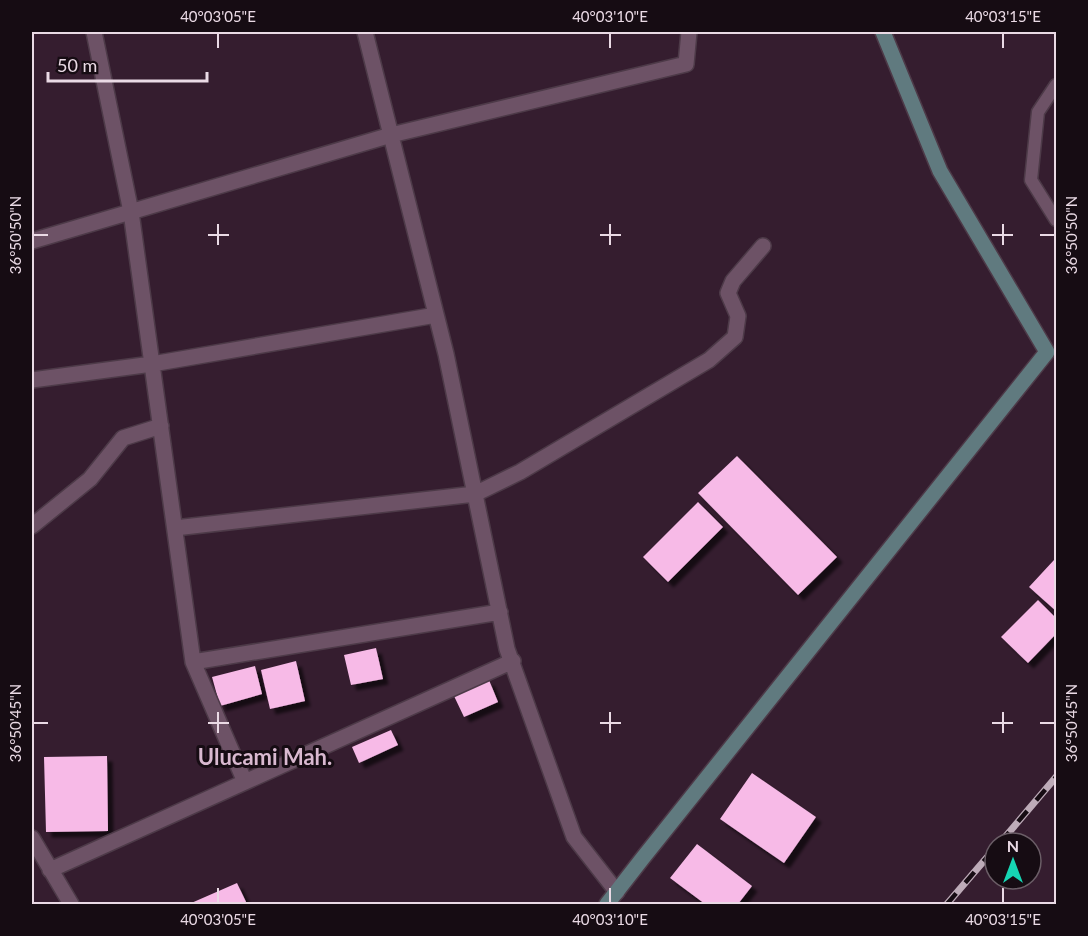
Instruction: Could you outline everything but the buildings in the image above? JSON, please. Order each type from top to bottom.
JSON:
[{"type":"street","points":[[94,32],[131,212],[192,662],[245,782]]},
{"type":"street","points":[[365,32],[436,315],[507,649],[574,837],[617,892]]},
{"type":"street","points":[[32,241],[391,135],[686,64],[689,32]]},
{"type":"street","points":[[607,904],[1047,352],[940,171],[883,32]]},
{"type":"street","points":[[175,528],[475,494],[520,472],[709,360],[735,337],[738,316],[728,293],[733,281],[762,246]]},
{"type":"street","points":[[32,381],[152,364],[436,315]]},
{"type":"street","points":[[32,526],[90,479],[123,438],[161,426]]},
{"type":"street","points":[[192,662],[500,612]]},
{"type":"street","points":[[50,870],[513,661]]},
{"type":"street","points":[[32,838],[71,904]]},
{"type":"lane","points":[[1056,85],[1038,112],[1030,180],[1056,220]]},
{"type":"railway","points":[[1010,831],[1056,777]]},
{"type":"railway","points":[[947,904],[983,862]]},
{"type":"district","name":"Ulucami Mah.","points":[[265,756]]}]
